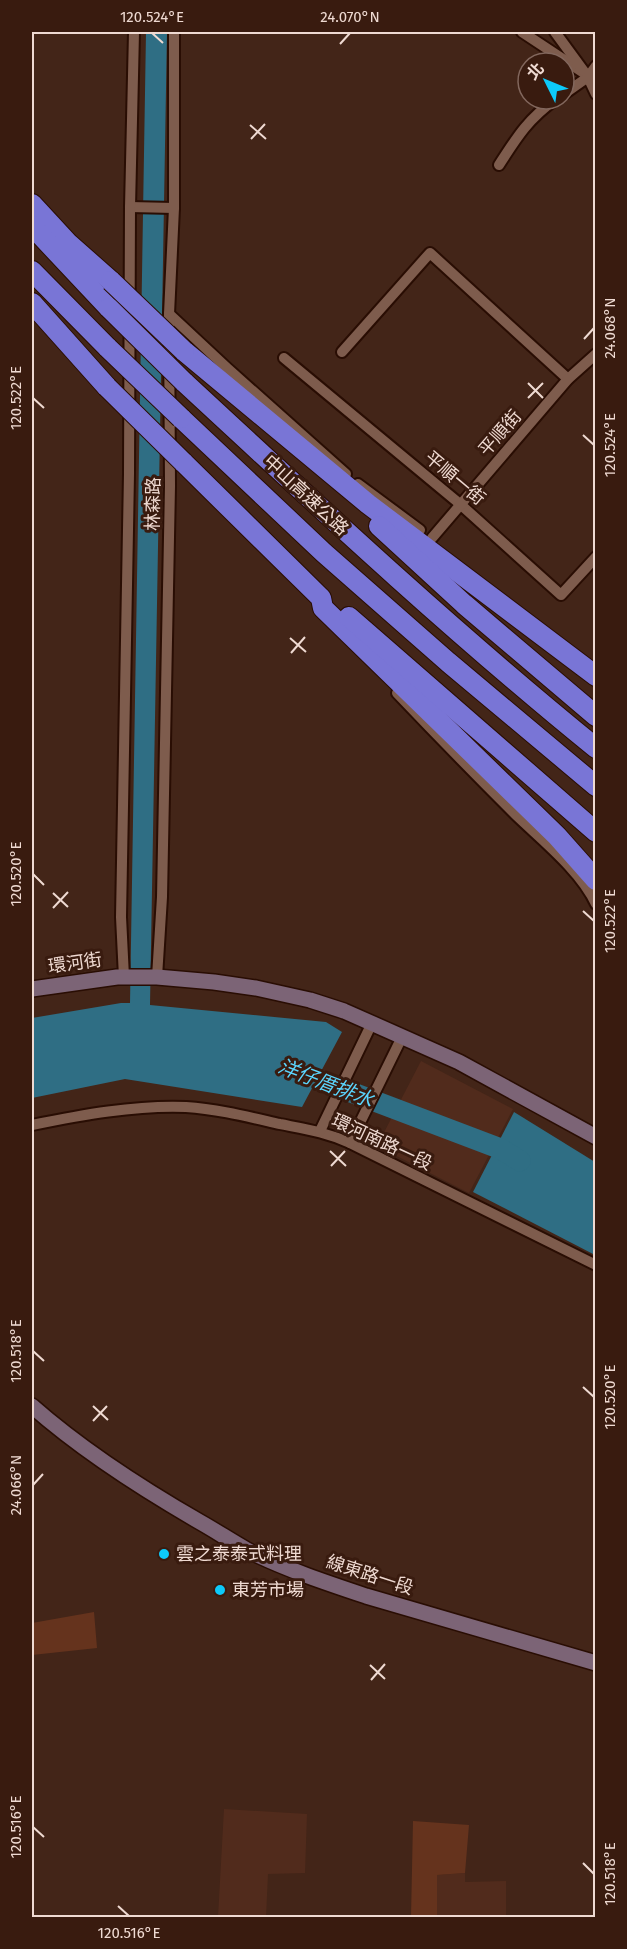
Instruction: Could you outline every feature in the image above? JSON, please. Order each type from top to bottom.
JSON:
[{"type":"highway","points":[[32,204],[68,243],[184,351],[260,416],[273,423],[368,504],[596,676]]},
{"type":"highway","name":"中山高速公路","points":[[32,226],[109,308],[184,382],[366,552],[513,681],[596,748]]},
{"type":"highway","name":"中山高速公路","points":[[32,271],[108,348],[324,553],[448,662],[596,786]]},
{"type":"highway","points":[[32,303],[107,387],[321,598],[330,600],[596,832]]},
{"type":"highway","points":[[260,416],[267,428],[387,532],[471,610],[596,716]]},
{"type":"highway","points":[[321,598],[323,608],[557,836],[596,880]]},
{"type":"main road","name":"環河街","points":[[32,989],[99,979],[157,977],[256,988],[310,1000],[344,1011],[459,1062],[596,1137]]},
{"type":"main road","name":"線東路一段","points":[[32,1406],[51,1423],[118,1472],[164,1502],[248,1550],[335,1586],[596,1663]]},
{"type":"street","name":"林森路","points":[[124,977],[121,917],[134,207],[134,32]]},
{"type":"street","name":"林森路","points":[[157,977],[162,897],[170,486],[169,314],[174,32]]},
{"type":"street","points":[[522,32],[592,79]]},
{"type":"street","points":[[555,32],[592,79],[596,94]]},
{"type":"street","points":[[576,88],[592,79],[596,66]]},
{"type":"street","points":[[499,165],[523,128],[540,111]]},
{"type":"street","points":[[134,207],[171,208]]},
{"type":"street","points":[[342,352],[430,253],[568,379]]},
{"type":"street","points":[[169,314],[357,483],[420,530]]},
{"type":"street","name":"平順街","points":[[432,538],[568,379],[596,354]]},
{"type":"street","name":"平順一街","points":[[284,357],[460,504],[561,595],[596,557]]},
{"type":"street","points":[[335,631],[456,756],[564,862],[596,904]]},
{"type":"street","points":[[320,1131],[372,1023]]},
{"type":"street","points":[[350,1143],[402,1037]]},
{"type":"street","name":"環河南路一段","points":[[32,1125],[74,1116],[143,1108],[186,1107],[248,1115],[280,1124],[320,1131],[350,1143],[513,1222],[596,1265]]},
{"type":"shaded area","points":[[421,1061],[513,1109],[469,1193],[377,1146]]},
{"type":"shaded area","points":[[94,1612],[97,1648],[32,1655],[32,1623]]},
{"type":"shaded area","points":[[224,1809],[307,1814],[305,1873],[268,1874],[266,1917],[218,1917]]},
{"type":"shaded area","points":[[413,1821],[469,1825],[465,1873],[437,1875],[437,1917],[411,1917]]},
{"type":"shaded area","points":[[465,1873],[465,1882],[506,1881],[506,1917],[437,1918],[437,1875]]},
{"type":"water","points":[[146,32],[167,32],[150,1005],[326,1022],[342,1032],[302,1107],[125,1079],[32,1098],[32,1018],[130,1003]]},
{"type":"water","points":[[514,1112],[595,1162],[595,1255],[473,1192]]},
{"type":"waterway","name":"洋仔厝排水","points":[[290,1069],[501,1149],[520,1161]]},
{"type":"place","name":"雲之泰泰式料理","points":[[164,1554]]},
{"type":"place","name":"東芳市場","points":[[220,1590]]}]
